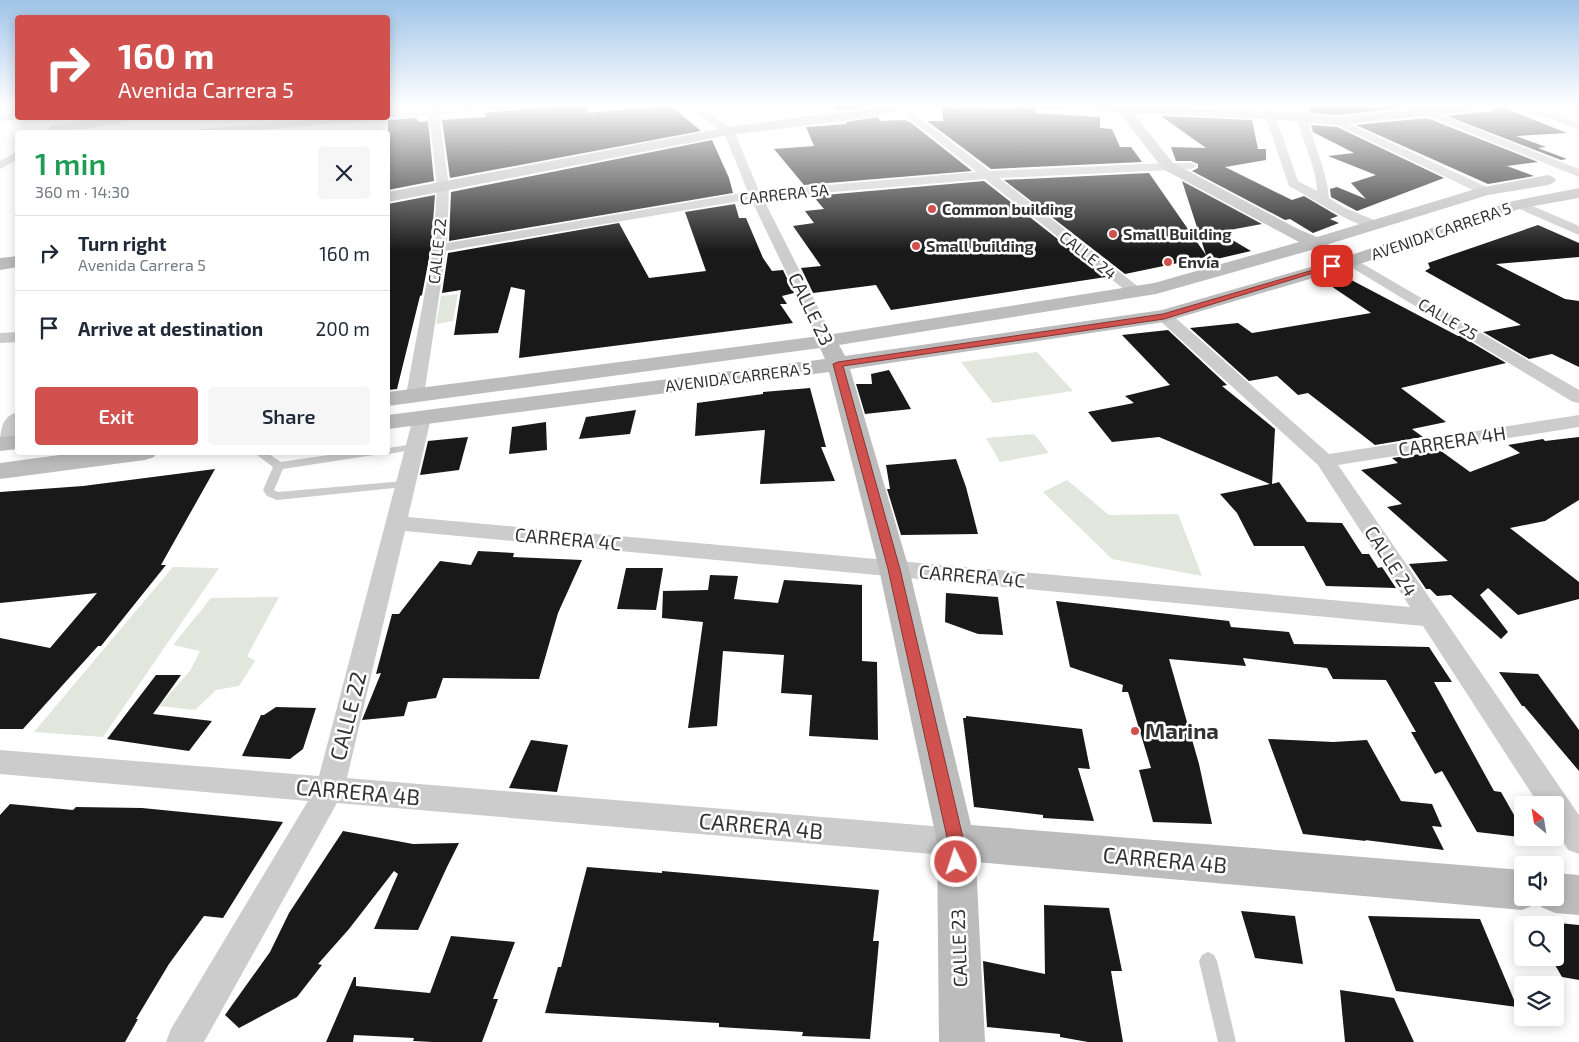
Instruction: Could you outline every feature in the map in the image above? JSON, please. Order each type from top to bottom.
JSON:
[{"type":"main road","points":[[390,197],[611,154]]},
{"type":"main road","points":[[1158,154],[1168,166],[1292,233],[1316,243]]},
{"type":"main road","points":[[1180,154],[1191,166],[1304,231],[1316,243]]},
{"type":"main road","name":"AVENIDA CARRERA 5","points":[[832,353],[1156,288],[1316,243],[1485,191],[1579,174]]},
{"type":"main road","name":"AVENIDA CARRERA 5","points":[[390,421],[418,407],[832,353],[1164,316],[1351,261],[1519,204],[1579,193]]},
{"type":"main road","name":"CALLE 25","points":[[1316,243],[1351,261]]},
{"type":"main road","points":[[0,264],[15,262]]},
{"type":"main road","name":"CALLE 23","points":[[832,353],[894,569],[956,842],[962,1042]]},
{"type":"main road","name":"AVENIDA CARRERA 5","points":[[390,400],[418,407]]},
{"type":"main road","points":[[0,444],[15,442]]},
{"type":"main road","points":[[0,471],[122,455]]},
{"type":"main road","name":"CARRERA 4B","points":[[956,842],[1514,889]]},
{"type":"main road","points":[[1564,894],[1579,895]]},
{"type":"street","name":"CALLE 22","points":[[184,1042],[330,790],[414,447],[440,248],[443,186],[440,154]]},
{"type":"street","name":"CALLE 23","points":[[738,154],[755,195],[832,353]]},
{"type":"street","name":"CALLE 24","points":[[961,154],[1135,291]]},
{"type":"street","points":[[1284,154],[1293,183],[1323,199],[1340,211],[1374,225]]},
{"type":"street","points":[[1314,154],[1324,186],[1323,199]]},
{"type":"street","points":[[1406,154],[1485,191]]},
{"type":"street","points":[[1528,154],[1579,174]]},
{"type":"street","points":[[2,164],[15,156]]},
{"type":"street","points":[[2,164],[15,162]]},
{"type":"street","name":"CARRERA 5A","points":[[440,248],[755,195],[986,175],[1191,166]]},
{"type":"street","points":[[1519,204],[1579,231]]},
{"type":"street","name":"CALLE 25","points":[[1351,261],[1579,398]]},
{"type":"street","name":"CALLE 24","points":[[1164,316],[1325,461],[1579,840]]},
{"type":"street","points":[[0,338],[15,337]]},
{"type":"street","points":[[0,440],[15,421]]},
{"type":"street","name":"CARRERA 4H","points":[[1325,461],[1579,421]]},
{"type":"street","name":"CARRERA 4C","points":[[395,523],[1429,618]]},
{"type":"street","name":"CARRERA 4B","points":[[0,762],[956,842]]},
{"type":"lane","points":[[390,451],[414,447]]},
{"type":"lane","points":[[262,455],[279,466],[354,455]]},
{"type":"lane","points":[[279,466],[268,490],[271,494],[277,496],[404,484]]},
{"type":"lane","points":[[1208,962],[1227,1042]]},
{"type":"shaded area","points":[[458,294],[453,321],[436,324],[441,296]]},
{"type":"shaded area","points":[[1037,352],[1073,391],[993,403],[961,362]]},
{"type":"shaded area","points":[[1034,434],[1049,453],[1000,462],[986,438]]},
{"type":"shaded area","points":[[1067,480],[1109,515],[1178,514],[1202,576],[1112,559],[1043,492]]},
{"type":"shaded area","points":[[173,567],[219,568],[103,737],[34,732]]},
{"type":"shaded area","points":[[279,597],[247,656],[255,661],[239,686],[216,690],[195,710],[159,706],[190,671],[200,651],[173,645],[211,598]]},
{"type":"building","points":[[390,154],[431,154],[434,181],[390,190]]},
{"type":"building","points":[[447,154],[580,154],[450,178]]},
{"type":"building","points":[[644,154],[718,154],[729,178],[733,193],[449,241],[451,192]]},
{"type":"building","points":[[778,154],[950,154],[972,171],[804,185]]},
{"type":"building","points":[[971,154],[1136,154],[1142,162],[991,169]]},
{"type":"building","points":[[1173,154],[1266,154],[1266,160],[1225,167],[1292,200],[1304,196],[1338,216],[1330,219],[1339,223],[1313,233],[1290,219],[1285,220],[1192,171],[1198,168],[1198,164],[1191,161],[1176,161]]},
{"type":"building","points":[[1349,154],[1393,154],[1444,178],[1357,211],[1331,197],[1330,189],[1337,187],[1366,199],[1351,183],[1376,175],[1328,156]]},
{"type":"building","points":[[1420,154],[1517,154],[1538,162],[1507,166],[1534,176],[1488,184]]},
{"type":"building","points":[[1544,154],[1553,154],[1567,159],[1561,160]]},
{"type":"building","points":[[1149,173],[1206,255],[1182,181],[1262,224],[1219,232],[1251,251],[1208,261],[1207,257],[1125,274],[1004,180]]},
{"type":"building","points":[[984,181],[1106,277],[891,310],[876,285],[813,293],[801,268],[821,266],[793,226],[814,223],[805,211],[824,209],[813,196]]},
{"type":"building","points":[[435,195],[431,248],[422,295],[420,296],[397,389],[390,390],[390,204]]},
{"type":"building","points":[[735,204],[739,218],[746,218],[763,258],[772,271],[783,270],[794,293],[782,296],[787,304],[780,304],[793,323],[519,358],[525,290],[511,287],[498,333],[454,335],[461,290],[442,293],[448,253],[619,223],[649,278],[706,271],[685,212]]},
{"type":"building","points":[[1538,225],[1579,243],[1579,257],[1496,264],[1565,299],[1579,301],[1579,367],[1552,354],[1529,359],[1483,332],[1521,325],[1425,271],[1430,268],[1428,263]]},
{"type":"building","points":[[1338,273],[1461,336],[1506,363],[1401,388],[1446,422],[1412,429],[1423,437],[1375,445],[1308,393],[1298,395],[1277,376],[1249,381],[1190,328],[1238,323],[1252,333],[1371,313],[1328,284],[1334,274]]},
{"type":"building","points":[[1168,330],[1227,385],[1222,386],[1275,429],[1272,484],[1279,482],[1307,522],[1342,523],[1362,554],[1369,554],[1378,568],[1382,567],[1396,588],[1326,586],[1304,546],[1254,546],[1237,513],[1220,494],[1270,484],[1159,437],[1112,442],[1088,412],[1134,403],[1125,396],[1170,385],[1122,335]]},
{"type":"building","points":[[889,370],[911,409],[865,414],[856,384],[872,384],[871,374]]},
{"type":"building","points":[[810,388],[826,447],[821,447],[835,481],[760,484],[765,430],[695,436],[697,403],[763,394],[763,392]]},
{"type":"building","points":[[636,410],[630,434],[579,439],[586,417]]},
{"type":"building","points":[[546,422],[547,450],[509,454],[512,427]]},
{"type":"building","points":[[468,437],[459,470],[420,475],[428,441]]},
{"type":"building","points":[[1579,437],[1579,500],[1545,521],[1510,528],[1579,582],[1579,599],[1518,615],[1488,588],[1480,595],[1508,632],[1501,639],[1451,595],[1437,596],[1430,589],[1426,589],[1409,564],[1448,561],[1387,507],[1402,504],[1361,470],[1398,463],[1392,458],[1441,451],[1470,472],[1520,453],[1508,445],[1543,439],[1545,441]]},
{"type":"building","points":[[956,459],[966,487],[978,534],[901,535],[887,489],[890,489],[886,465]]},
{"type":"building","points":[[215,469],[161,565],[166,565],[101,646],[98,646],[23,729],[0,729],[0,638],[50,648],[97,593],[0,603],[0,492],[83,486]]},
{"type":"building","points":[[478,551],[514,553],[513,557],[582,560],[558,613],[539,679],[443,678],[436,698],[408,702],[404,716],[362,720],[381,673],[376,674],[392,614],[399,614],[440,561],[471,565]]},
{"type":"building","points":[[626,568],[663,568],[656,610],[617,609]]},
{"type":"building","points":[[710,575],[738,576],[734,599],[778,603],[784,580],[862,585],[862,661],[877,662],[878,740],[809,736],[812,695],[781,693],[784,655],[723,651],[717,726],[688,728],[703,622],[662,618],[663,591],[708,590]]},
{"type":"building","points":[[946,593],[998,597],[1003,635],[978,634],[945,622]]},
{"type":"building","points":[[1056,601],[1229,621],[1231,627],[1289,632],[1294,644],[1429,647],[1452,682],[1434,682],[1494,791],[1501,792],[1514,815],[1514,836],[1477,832],[1442,771],[1435,774],[1411,732],[1416,732],[1386,680],[1333,679],[1327,668],[1243,658],[1246,666],[1169,659],[1199,764],[1212,824],[1153,822],[1139,770],[1151,768],[1128,692],[1122,692],[1123,685],[1070,667]]},
{"type":"building","points":[[1499,672],[1538,674],[1579,730],[1579,771],[1524,706],[1522,706]]},
{"type":"building","points":[[156,675],[181,675],[153,714],[212,721],[189,751],[107,739]]},
{"type":"building","points":[[276,707],[316,708],[303,749],[290,759],[242,756],[261,715]]},
{"type":"building","points":[[966,716],[1082,729],[1090,769],[1078,768],[1094,821],[1043,818],[1043,815],[974,807],[963,718],[966,718]]},
{"type":"building","points":[[1268,739],[1333,742],[1367,740],[1401,801],[1432,804],[1442,827],[1432,826],[1444,850],[1303,834]]},
{"type":"building","points":[[531,740],[568,745],[557,792],[509,788]]},
{"type":"building","points":[[10,804],[73,810],[76,807],[142,808],[283,822],[223,918],[204,916],[169,964],[136,1019],[138,1019],[125,1042],[0,1042],[0,815]]},
{"type":"building","points":[[343,831],[413,844],[459,843],[418,930],[374,929],[398,874],[394,871],[349,929],[318,964],[322,965],[297,997],[239,1028],[225,1015],[270,952],[289,913]]},
{"type":"building","points":[[587,867],[662,873],[662,871],[879,890],[873,941],[879,941],[870,1039],[802,1036],[803,1032],[719,1027],[719,1023],[545,1013],[558,967],[561,967]]},
{"type":"building","points":[[1044,905],[1109,908],[1122,971],[1111,971],[1123,1042],[1088,1042],[1060,1037],[1060,1034],[987,1027],[983,961],[1045,974]]},
{"type":"building","points":[[1241,911],[1295,916],[1303,964],[1255,958]]},
{"type":"building","points":[[1368,916],[1480,919],[1514,1000],[1514,1007],[1396,991]]},
{"type":"building","points":[[1564,924],[1579,925],[1579,980],[1561,976],[1556,966],[1564,966]]},
{"type":"building","points":[[451,936],[515,942],[493,999],[498,999],[482,1042],[413,1041],[414,1038],[354,1035],[353,1042],[326,1042],[354,977],[356,977],[356,986],[430,993]]},
{"type":"building","points":[[1340,990],[1394,998],[1414,1042],[1345,1042]]},
{"type":"place","name":"Common building","points":[[932,209]]},
{"type":"place","name":"Small Building","points":[[1113,234]]},
{"type":"place","name":"Small building","points":[[916,246]]},
{"type":"place","name":"Envía","points":[[1168,262]]},
{"type":"place","name":"Marina","points":[[1135,731]]},
{"type":"route","points":[[956,862],[956,842],[894,569],[838,364],[1164,316],[1332,266]]}]
